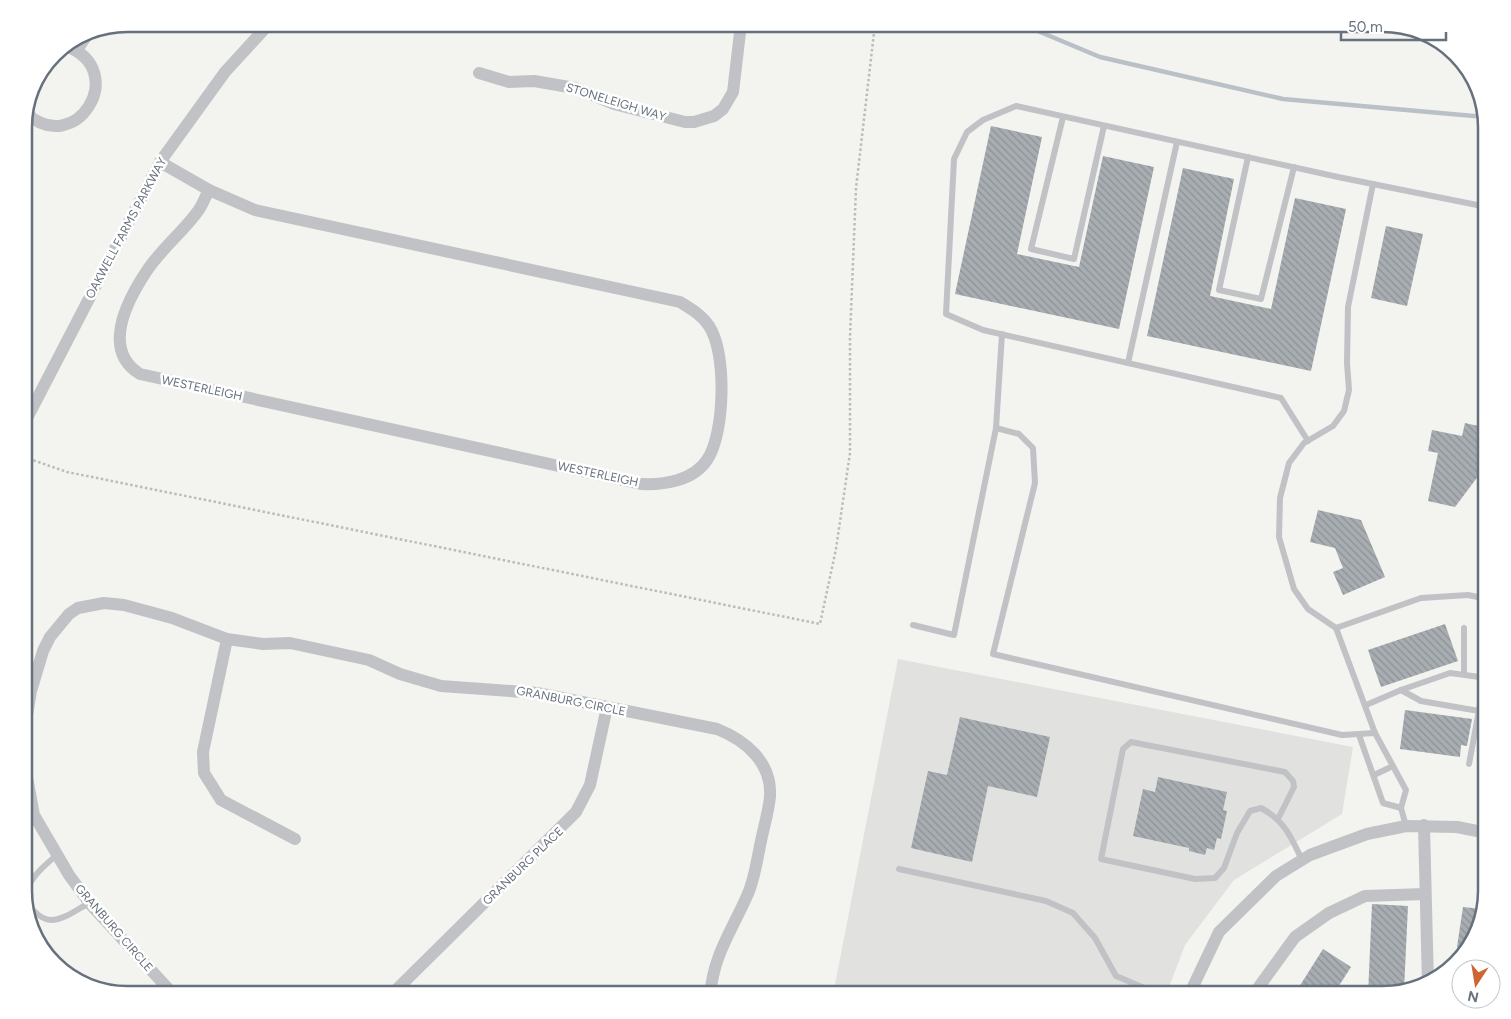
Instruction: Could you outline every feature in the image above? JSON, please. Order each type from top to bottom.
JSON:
[{"type":"street","name":"OAKWELL FARMS PARKWAY","points":[[33,407],[160,162],[225,72],[261,33]]},
{"type":"street","name":"STONELEIGH WAY","points":[[479,73],[509,82],[534,81],[575,88],[614,104],[694,122],[714,116],[729,101],[733,92],[740,33]]},
{"type":"street","points":[[33,120],[48,125],[64,125],[79,118],[90,107],[96,92],[95,75],[88,61],[74,50]]},
{"type":"street","name":"WESTERLEIGH","points":[[160,162],[209,190],[255,210],[680,302],[699,314],[709,325],[720,351],[719,420],[706,461],[690,474],[671,482],[641,484],[140,374],[133,370],[123,357],[118,338],[119,327],[146,272],[199,210],[209,190]]},
{"type":"street","name":"GRANBURG CIRCLE","points":[[33,684],[43,651],[50,637],[69,614],[89,604],[124,605],[172,618],[227,639],[298,645],[369,660],[400,674],[441,686],[517,690],[717,729],[737,737],[753,750],[767,774],[770,795],[754,876],[747,896],[722,946],[712,986]]},
{"type":"street","points":[[227,639],[204,752],[204,773],[221,800],[295,839]]},
{"type":"street","name":"GRANBURG PLACE","points":[[400,986],[576,812],[590,785],[607,708]]},
{"type":"street","name":"GRANBURG CIRCLE","points":[[33,822],[89,903],[166,986]]},
{"type":"street","points":[[1424,825],[1428,975]]},
{"type":"street","points":[[1192,986],[1219,932],[1276,876],[1302,860],[1336,844],[1406,826],[1456,827],[1478,831]]},
{"type":"street","points":[[1260,986],[1295,937],[1329,913],[1365,896],[1425,894]]},
{"type":"lane","points":[[1308,441],[1281,398],[983,330],[946,314],[954,159],[967,132],[983,120],[1016,106],[1478,205]]},
{"type":"lane","points":[[1063,117],[1031,249],[1074,259],[1104,126]]},
{"type":"lane","points":[[1128,363],[1177,142]]},
{"type":"lane","points":[[1248,157],[1219,290],[1252,298],[1261,299],[1294,167]]},
{"type":"lane","points":[[1373,184],[1348,307],[1347,363],[1349,390],[1344,411],[1334,426],[1308,441],[1289,463],[1280,498],[1279,537],[1297,594],[1317,616],[1336,628],[1375,733],[1406,790],[1401,808],[1406,826]]},
{"type":"lane","points":[[913,624],[954,636],[996,428],[1002,334]]},
{"type":"lane","points":[[996,428],[1019,434],[1033,448],[1035,483],[993,654],[1342,736],[1375,733]]},
{"type":"lane","points":[[1336,628],[1421,598],[1468,596],[1478,598]]},
{"type":"lane","points":[[1464,628],[1464,674]]},
{"type":"lane","points":[[1366,705],[1401,690],[1450,673],[1478,677]]},
{"type":"lane","points":[[1401,690],[1421,701],[1478,711]]},
{"type":"lane","points":[[1470,764],[1478,717]]},
{"type":"lane","points":[[1359,735],[1383,803],[1401,808]]},
{"type":"lane","points":[[1278,819],[1294,788],[1293,781],[1285,772],[1131,742],[1123,749],[1101,859],[1196,880],[1215,878],[1224,868],[1237,833],[1250,811],[1261,808],[1278,819],[1288,831],[1302,860]]},
{"type":"lane","points":[[1374,775],[1393,766]]},
{"type":"lane","points":[[33,876],[57,855]]},
{"type":"lane","points":[[900,869],[1046,900],[1073,913],[1095,938],[1116,976],[1139,986]]},
{"type":"lane","points":[[34,912],[49,920],[62,918],[89,903]]},
{"type":"path","points":[[33,460],[67,472],[820,624],[836,548],[850,453],[850,336],[856,188],[874,32]]},
{"type":"shaded area","points":[[898,659],[1353,747],[1342,814],[1234,880],[1185,945],[1169,986],[835,986]]},
{"type":"building","points":[[991,126],[1042,137],[1017,254],[1079,267],[1103,156],[1154,167],[1119,329],[955,294]]},
{"type":"building","points":[[1183,168],[1234,179],[1210,296],[1271,309],[1295,198],[1346,209],[1311,371],[1147,336]]},
{"type":"building","points":[[1386,226],[1423,234],[1407,306],[1371,298]]},
{"type":"building","points":[[1465,423],[1478,426],[1478,476],[1455,507],[1428,501],[1438,453],[1428,451],[1432,430],[1462,436]]},
{"type":"building","points":[[1318,510],[1361,520],[1385,577],[1343,595],[1333,572],[1343,568],[1335,548],[1310,542]]},
{"type":"building","points":[[1445,624],[1458,661],[1381,687],[1368,650]]},
{"type":"building","points":[[1405,710],[1472,719],[1467,746],[1461,745],[1460,757],[1400,749]]},
{"type":"building","points":[[960,717],[1050,737],[1037,797],[988,786],[972,862],[911,848],[928,771],[947,775]]},
{"type":"building","points":[[1158,777],[1227,792],[1223,810],[1227,811],[1221,839],[1217,838],[1214,850],[1207,848],[1205,855],[1189,851],[1189,848],[1133,836],[1143,789],[1155,792]]},
{"type":"building","points":[[1372,904],[1408,906],[1404,984],[1368,986]]},
{"type":"building","points":[[1463,907],[1477,908],[1469,933],[1460,947],[1457,947]]},
{"type":"building","points":[[1323,949],[1351,967],[1339,986],[1300,986]]},
{"type":"waterway","points":[[1041,32],[1100,57],[1283,99],[1478,116]]}]
